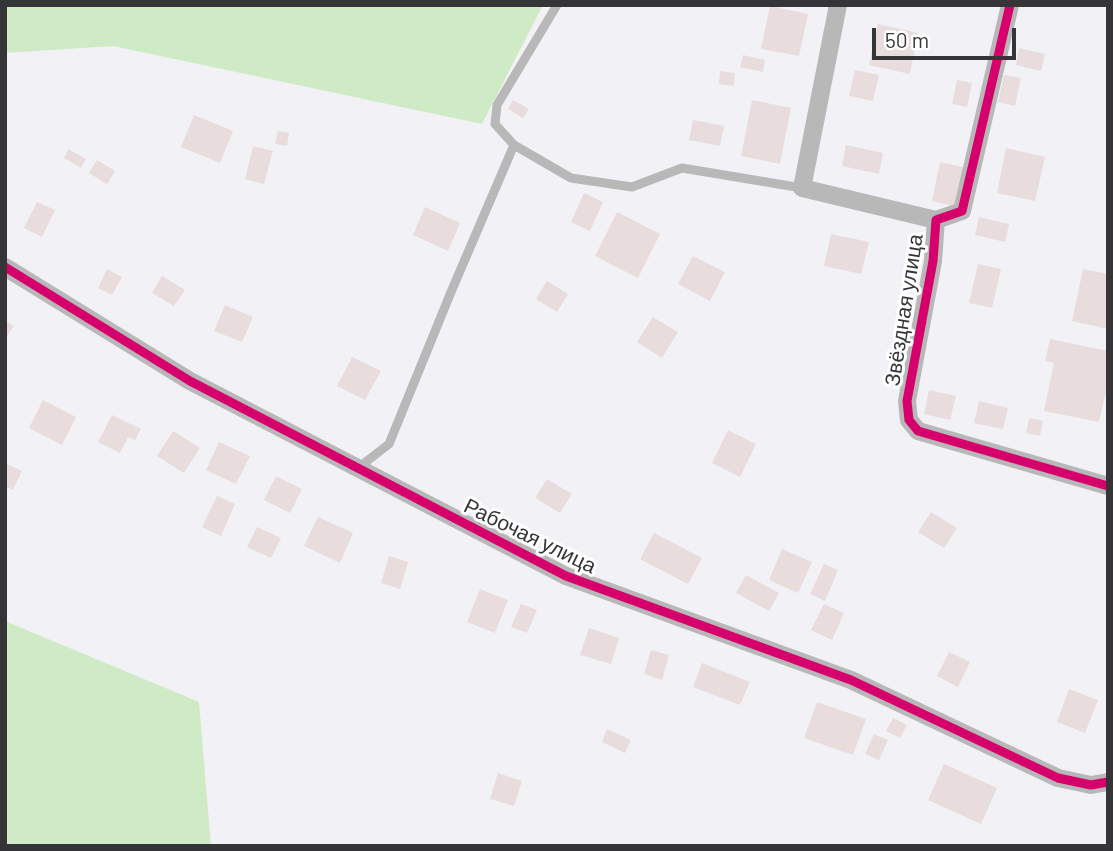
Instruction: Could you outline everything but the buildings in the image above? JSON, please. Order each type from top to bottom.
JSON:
[{"type":"street","points":[[838,5],[802,188],[936,220]]},
{"type":"street","name":"Звёздная улица","points":[[1010,5],[962,211],[936,220],[933,261],[907,401],[909,420],[918,432],[1108,486]]},
{"type":"street","name":"Рабочая улица","points":[[5,267],[190,381],[566,576],[851,680],[1058,778],[1091,785],[1108,782]]},
{"type":"lane","points":[[557,5],[497,105],[495,124],[514,145],[571,178],[632,187],[682,168],[802,188]]},
{"type":"lane","points":[[358,468],[389,444],[514,145]]},
{"type":"green space","points":[[5,5],[543,5],[482,124],[113,46],[5,53]]},
{"type":"green space","points":[[5,621],[199,702],[211,846],[5,846]]},
{"type":"cycle path","points":[[1010,5],[962,211],[936,220],[933,261],[907,401],[909,420],[918,431],[1108,486]]},
{"type":"cycle path","points":[[5,267],[190,381],[566,576],[851,680],[1058,778],[1091,785],[1108,782]]}]
